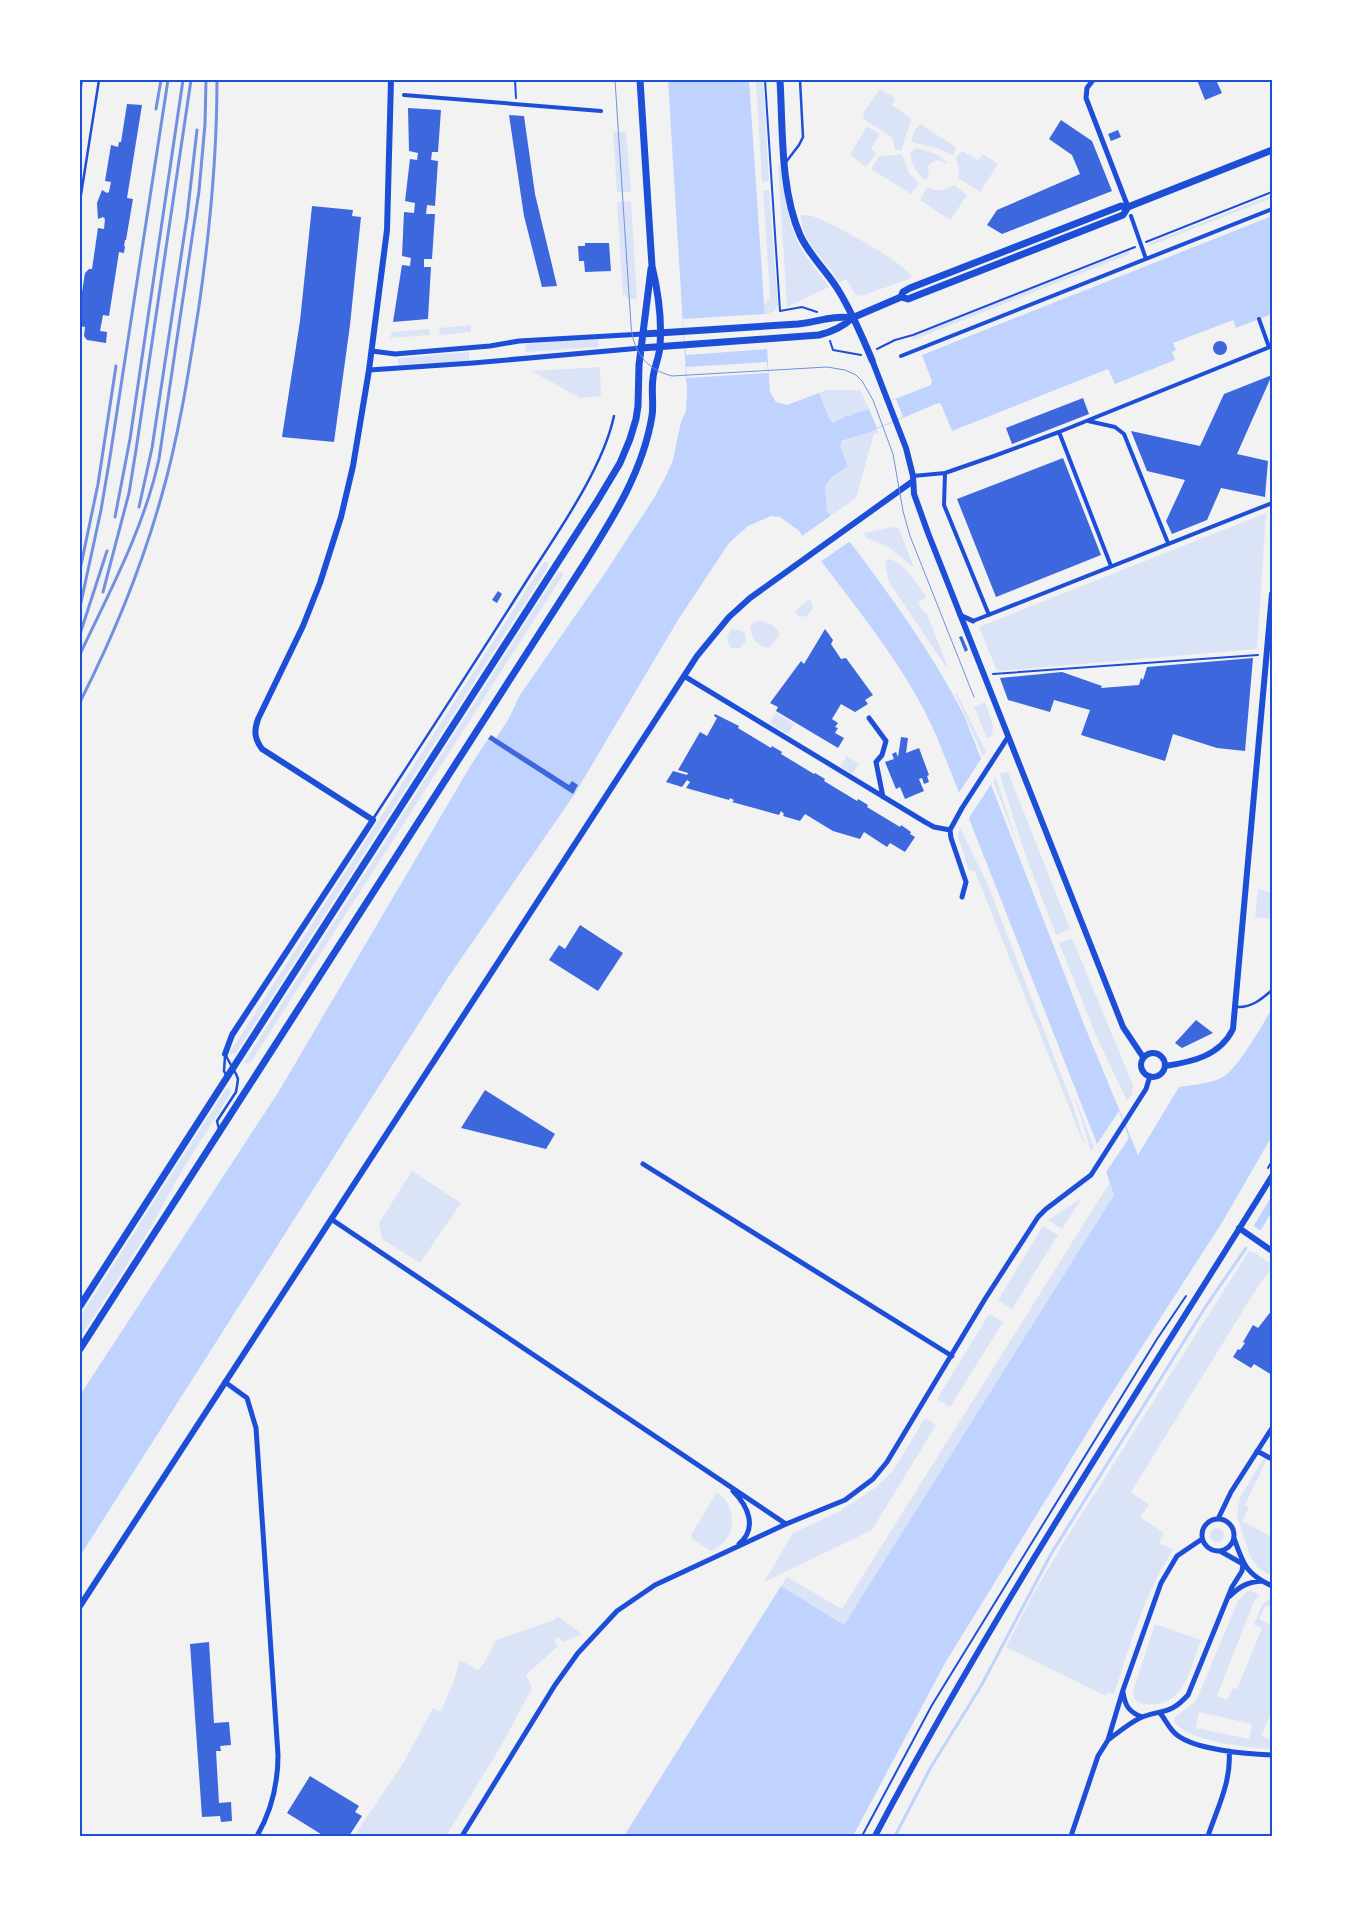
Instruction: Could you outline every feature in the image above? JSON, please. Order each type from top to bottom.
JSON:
[{"type":"main road","points":[[80,1349],[584,564],[623,500],[637,468],[648,432],[653,409],[653,372],[660,346],[657,288],[652,266],[640,80]]},
{"type":"main road","points":[[780,80],[789,198],[800,236],[810,253],[837,288],[872,360]]},
{"type":"main road","points":[[901,297],[903,292],[910,288],[1121,206],[1128,207],[1272,150]]},
{"type":"main road","points":[[641,348],[819,335],[842,326],[852,318],[901,297],[912,298],[1123,215],[1128,207]]},
{"type":"main road","points":[[80,1306],[596,504],[620,463],[638,413],[638,365],[652,266]]},
{"type":"main road","points":[[643,334],[810,323],[837,316],[852,318]]},
{"type":"street","points":[[225,1054],[232,1035],[372,820],[262,749],[255,738],[255,732],[258,719],[303,626],[332,547],[352,473],[372,351],[387,230],[391,80]]},
{"type":"street","points":[[1093,80],[1085,92],[1086,98],[1128,207]]},
{"type":"street","points":[[404,95],[601,110]]},
{"type":"street","points":[[901,356],[1272,209]]},
{"type":"street","points":[[1131,216],[1146,258]]},
{"type":"street","points":[[80,1606],[684,676],[714,633],[750,598],[913,478],[945,473],[1059,432],[1271,347],[1259,319]]},
{"type":"street","points":[[372,351],[395,354],[490,346],[519,341],[643,334]]},
{"type":"street","points":[[369,370],[641,348]]},
{"type":"street","points":[[872,360],[909,456],[919,510],[1123,1027],[1143,1058]]},
{"type":"street","points":[[1087,421],[1116,427],[1124,434],[1168,543]]},
{"type":"street","points":[[1059,432],[1111,566]]},
{"type":"street","points":[[945,473],[944,505],[989,615]]},
{"type":"street","points":[[960,615],[973,621],[1272,503]]},
{"type":"street","points":[[1165,1066],[1193,1061],[1221,1047],[1233,1029],[1272,594]]},
{"type":"street","points":[[684,676],[934,827],[950,830]]},
{"type":"street","points":[[869,718],[886,741],[882,756],[876,762],[884,797]]},
{"type":"street","points":[[962,897],[966,882],[950,830],[1008,737]]},
{"type":"street","points":[[1152,1052],[1159,1054],[1164,1059],[1165,1066],[1160,1074],[1150,1076],[1142,1070],[1141,1064],[1143,1058],[1152,1052]]},
{"type":"street","points":[[462,1836],[555,1685],[578,1653],[616,1610],[656,1585],[786,1524],[845,1500],[873,1479],[888,1462],[985,1299],[1038,1217],[1091,1175],[1146,1089],[1150,1076]]},
{"type":"street","points":[[643,1164],[952,1356]]},
{"type":"street","points":[[875,1836],[920,1751],[1016,1587],[1272,1176]]},
{"type":"street","points":[[331,1219],[786,1524]]},
{"type":"street","points":[[1239,1228],[1272,1251]]},
{"type":"street","points":[[225,1382],[247,1398],[256,1428],[278,1755],[275,1797],[257,1836]]},
{"type":"street","points":[[1071,1836],[1098,1756],[1108,1740],[1123,1690],[1161,1583],[1177,1556],[1202,1539],[1205,1525],[1218,1518],[1231,1492],[1272,1428]]},
{"type":"street","points":[[1257,1451],[1272,1459]]},
{"type":"street","points":[[726,1484],[744,1504],[750,1522],[748,1533],[744,1540],[735,1548]]},
{"type":"street","points":[[1108,1740],[1142,1717],[1170,1710],[1179,1705],[1188,1695],[1243,1564],[1232,1527],[1218,1518]]},
{"type":"street","points":[[1220,1551],[1231,1544],[1234,1538]]},
{"type":"street","points":[[1202,1539],[1209,1548],[1220,1551],[1243,1564],[1262,1582],[1272,1586]]},
{"type":"street","points":[[1228,1599],[1239,1587],[1247,1583],[1262,1582]]},
{"type":"street","points":[[1123,1690],[1128,1708],[1134,1714],[1142,1717]]},
{"type":"street","points":[[1160,1713],[1170,1729],[1178,1736],[1191,1742],[1229,1751],[1272,1755]]},
{"type":"street","points":[[1208,1836],[1227,1780],[1230,1764],[1229,1751]]},
{"type":"lane","points":[[80,201],[99,80]]},
{"type":"lane","points":[[785,163],[803,137],[800,80]]},
{"type":"lane","points":[[372,820],[551,543],[588,480],[602,451],[614,416]]},
{"type":"lane","points":[[1236,1007],[1247,1007],[1254,1004],[1272,990]]},
{"type":"lane","points":[[220,1132],[217,1121],[236,1092],[238,1079],[225,1054]]},
{"type":"lane","points":[[225,1054],[224,1071],[227,1076]]},
{"type":"path","points":[[765,80],[780,311],[802,307],[813,310],[820,315]]},
{"type":"path","points":[[874,350],[895,340],[931,328],[1272,192]]},
{"type":"path","points":[[828,338],[833,350],[864,354]]},
{"type":"path","points":[[993,674],[1258,655]]},
{"type":"path","points":[[862,1836],[932,1705],[1157,1340],[1190,1290]]},
{"type":"shaded area","points":[[756,80],[763,80],[769,181],[762,182]]},
{"type":"shaded area","points":[[880,89],[895,98],[892,105],[911,118],[902,150],[895,150],[893,138],[865,120],[863,116]]},
{"type":"shaded area","points":[[920,124],[956,147],[954,154],[951,155],[937,148],[911,142],[914,131]]},
{"type":"shaded area","points":[[867,126],[880,134],[871,148],[876,154],[866,167],[850,155]]},
{"type":"shaded area","points":[[613,131],[626,132],[631,192],[617,192]]},
{"type":"shaded area","points":[[916,148],[934,153],[948,163],[946,164],[939,160],[932,163],[928,167],[929,178],[924,179],[916,171],[912,161],[910,153]]},
{"type":"shaded area","points":[[962,151],[978,160],[983,154],[998,164],[980,192],[958,178],[959,170],[956,158]]},
{"type":"shaded area","points":[[902,154],[909,173],[919,183],[911,194],[871,169],[880,155]]},
{"type":"shaded area","points":[[781,165],[783,186],[795,236],[806,256],[829,287],[787,307],[778,166]]},
{"type":"shaded area","points":[[954,185],[967,195],[951,219],[920,200],[927,187],[940,190]]},
{"type":"shaded area","points":[[763,190],[769,190],[778,305],[774,311],[765,315],[764,306],[770,297]]},
{"type":"shaded area","points":[[1272,195],[1272,198],[1149,246],[1150,243]]},
{"type":"shaded area","points":[[631,201],[637,299],[627,299],[626,295],[623,295],[617,202]]},
{"type":"shaded area","points":[[800,215],[821,219],[850,234],[884,254],[908,272],[912,278],[861,296],[856,295],[846,279],[839,283],[812,247],[804,232]]},
{"type":"shaded area","points":[[1129,251],[1130,254],[913,340],[912,337]]},
{"type":"shaded area","points":[[471,325],[471,332],[440,335],[439,328]]},
{"type":"shaded area","points":[[429,329],[430,335],[390,338],[392,332]]},
{"type":"shaded area","points":[[598,338],[599,347],[526,352],[525,344]]},
{"type":"shaded area","points":[[469,352],[469,361],[398,365],[398,358]]},
{"type":"shaded area","points":[[600,367],[601,396],[580,398],[532,371]]},
{"type":"shaded area","points":[[827,390],[860,390],[869,409],[833,423],[819,393]]},
{"type":"shaded area","points":[[877,428],[878,433],[874,434],[856,498],[831,516],[827,511],[825,486],[831,478],[848,466],[840,443]]},
{"type":"shaded area","points":[[1266,513],[1257,649],[997,671],[979,627]]},
{"type":"shaded area","points":[[893,527],[899,529],[914,568],[890,548],[866,538],[864,533]]},
{"type":"shaded area","points":[[887,559],[899,563],[927,597],[918,602],[924,613],[926,612],[927,614],[947,665],[946,667],[889,582],[885,565]]},
{"type":"shaded area","points":[[544,562],[548,562],[549,565],[236,1053],[230,1055],[230,1052]]},
{"type":"shaded area","points":[[558,572],[563,572],[563,575],[251,1062],[246,1064],[245,1061]]},
{"type":"shaded area","points":[[809,599],[813,608],[807,616],[799,617],[795,611]]},
{"type":"shaded area","points":[[757,621],[770,624],[780,634],[769,648],[757,643],[753,637],[750,626]]},
{"type":"shaded area","points":[[732,629],[745,633],[746,641],[740,648],[731,648],[728,636]]},
{"type":"shaded area","points":[[955,693],[986,752],[983,756]]},
{"type":"shaded area","points":[[985,702],[993,726],[992,736],[987,738],[974,707]]},
{"type":"shaded area","points":[[776,713],[794,724],[788,734],[770,723]]},
{"type":"shaded area","points":[[847,756],[859,764],[852,774],[840,766]]},
{"type":"shaded area","points":[[1008,772],[1070,929],[1056,935],[1026,857],[1000,775],[1001,773]]},
{"type":"shaded area","points":[[996,777],[1018,846],[993,781]]},
{"type":"shaded area","points":[[960,828],[988,885],[1072,1103],[1083,1142],[976,874],[973,870],[969,871],[958,836]]},
{"type":"shaded area","points":[[1258,889],[1272,893],[1272,919],[1255,917]]},
{"type":"shaded area","points":[[1072,938],[1133,1085],[1132,1095],[1127,1101],[1097,1038],[1059,943]]},
{"type":"shaded area","points":[[229,1088],[230,1094],[183,1169],[151,1227],[80,1338],[80,1317],[226,1089]]},
{"type":"shaded area","points":[[1073,1092],[1094,1147],[1091,1152]]},
{"type":"shaded area","points":[[412,1171],[461,1203],[420,1263],[382,1239],[379,1223]]},
{"type":"shaded area","points":[[1110,1182],[1114,1195],[844,1625],[781,1586],[787,1577],[842,1609]]},
{"type":"shaded area","points":[[1082,1198],[1062,1229],[1048,1220]]},
{"type":"shaded area","points":[[1043,1226],[1058,1235],[1012,1309],[998,1300]]},
{"type":"shaded area","points":[[1249,1251],[1272,1265],[1272,1268],[1260,1283],[1131,1492],[1149,1505],[1140,1517],[1164,1533],[1160,1539],[1160,1544],[1174,1549],[1146,1601],[1114,1694],[1108,1693],[1106,1696],[1006,1647],[1033,1594],[1071,1531]]},
{"type":"shaded area","points":[[989,1314],[1003,1322],[950,1407],[937,1399]]},
{"type":"shaded area","points":[[925,1418],[936,1425],[872,1530],[764,1582],[793,1533],[840,1511],[878,1486],[893,1471]]},
{"type":"shaded area","points":[[1264,1458],[1267,1459],[1245,1505],[1249,1507],[1242,1521],[1272,1537],[1272,1576],[1258,1568],[1250,1556],[1237,1516],[1240,1497]]},
{"type":"shaded area","points":[[717,1492],[729,1506],[732,1523],[726,1539],[720,1546],[711,1551],[692,1539],[691,1535]]},
{"type":"shaded area","points":[[1214,1528],[1220,1528],[1224,1535],[1220,1542],[1214,1542],[1210,1538],[1210,1532]]},
{"type":"shaded area","points":[[1247,1591],[1260,1595],[1254,1601],[1217,1696],[1227,1700],[1233,1688],[1237,1689],[1262,1628],[1254,1625],[1262,1605],[1269,1599],[1272,1600],[1272,1608],[1266,1605],[1259,1619],[1272,1625],[1272,1711],[1261,1736],[1271,1740],[1272,1738],[1272,1749],[1234,1745],[1204,1738],[1180,1728],[1174,1721],[1175,1717],[1196,1701],[1238,1601]],"holes":[[[1199,1712],[1252,1724],[1249,1739],[1196,1728]]]},
{"type":"shaded area","points":[[557,1616],[582,1634],[563,1642],[558,1637],[554,1641],[558,1646],[526,1675],[532,1688],[501,1746],[446,1836],[354,1836],[404,1762],[433,1708],[441,1711],[454,1681],[460,1660],[478,1670],[483,1665],[496,1640],[554,1620]]},
{"type":"shaded area","points":[[1155,1624],[1201,1640],[1191,1670],[1175,1696],[1157,1704],[1148,1704],[1135,1699],[1133,1691]]},
{"type":"water","points":[[668,80],[749,80],[770,392],[776,402],[787,405],[819,393],[833,423],[931,385],[932,381],[922,355],[1272,216],[1272,314],[1236,328],[1233,320],[1173,343],[1176,350],[1172,352],[1175,360],[1115,384],[1108,369],[952,431],[941,404],[938,403],[870,432],[842,441],[840,446],[848,466],[831,478],[825,486],[827,511],[917,635],[964,715],[1085,1027],[1138,1155],[1179,1087],[1211,1082],[1227,1074],[1249,1047],[1272,1009],[1272,1136],[1223,1221],[1105,1404],[945,1663],[853,1836],[624,1836],[781,1586],[844,1625],[1114,1195],[1097,1144],[937,737],[924,709],[874,631],[799,531],[780,517],[771,516],[748,526],[729,543],[678,620],[574,795],[449,976],[80,1556],[80,1395],[279,1091],[471,765],[488,739],[493,743],[508,720],[520,695],[605,573],[654,498],[673,460],[681,422],[686,411],[687,391]]},
{"type":"water","points":[[1272,1196],[1272,1211],[1261,1230],[1259,1230],[1254,1225]]},
{"type":"pier","points":[[765,314],[767,349],[686,355],[683,319]]},
{"type":"pier","points":[[767,362],[768,373],[687,378],[686,367]]},
{"type":"pier","points":[[896,399],[903,417],[877,428],[869,409]]},
{"type":"pier","points":[[833,514],[852,540],[820,562],[802,536]]},
{"type":"pier","points":[[983,756],[993,781],[967,821],[956,797]]},
{"type":"pier","points":[[1119,1111],[1129,1138],[1106,1172],[1097,1144]]},
{"type":"building","points":[[1197,80],[1216,80],[1222,93],[1205,100]]},
{"type":"building","points":[[127,104],[142,105],[127,198],[133,199],[124,253],[119,252],[109,316],[103,315],[100,331],[107,332],[106,343],[87,340],[84,336],[85,327],[80,326],[80,305],[85,273],[92,269],[98,228],[104,229],[105,219],[103,217],[98,219],[97,203],[102,190],[107,193],[109,192],[111,182],[105,181],[111,145],[118,147],[119,142],[121,142]]},
{"type":"building","points":[[408,108],[441,110],[438,152],[432,152],[431,160],[438,161],[435,206],[427,205],[426,214],[435,214],[432,259],[424,259],[424,267],[431,267],[428,319],[393,322],[402,265],[410,266],[411,258],[402,256],[404,212],[414,213],[415,203],[405,201],[410,159],[417,160],[418,153],[409,151]]},
{"type":"building","points":[[509,115],[524,116],[535,194],[557,286],[542,287],[524,216]]},
{"type":"building","points":[[1061,120],[1092,141],[1112,191],[1002,234],[987,225],[997,210],[1080,174],[1072,155],[1049,139]]},
{"type":"building","points":[[1118,130],[1121,137],[1111,141],[1108,134]]},
{"type":"building","points":[[312,206],[353,210],[352,216],[361,217],[350,325],[334,442],[282,437],[300,321]]},
{"type":"building","points":[[585,243],[609,243],[611,271],[585,272],[584,261],[579,261],[578,246],[585,246]]},
{"type":"building","points":[[1220,341],[1225,343],[1227,348],[1225,353],[1220,355],[1215,353],[1213,348],[1215,343]]},
{"type":"building","points":[[1272,375],[1237,454],[1268,461],[1265,497],[1221,488],[1207,520],[1172,534],[1166,521],[1185,480],[1147,471],[1131,431],[1200,446],[1224,394]]},
{"type":"building","points":[[1083,398],[1089,414],[1012,444],[1006,428]]},
{"type":"building","points":[[1063,458],[1101,555],[996,597],[957,499]]},
{"type":"building","points":[[498,591],[502,594],[497,603],[492,600]]},
{"type":"building","points":[[825,629],[833,640],[831,644],[841,659],[846,658],[873,695],[865,700],[868,704],[855,712],[841,704],[832,719],[838,723],[835,727],[838,728],[835,733],[844,738],[838,748],[776,711],[778,707],[770,703],[801,661],[804,664]]},
{"type":"building","points":[[962,636],[968,650],[965,652],[959,637]]},
{"type":"building","points":[[1253,658],[1245,751],[1217,748],[1173,734],[1165,761],[1081,735],[1090,710],[1054,700],[1050,712],[1008,700],[1000,678],[1062,672],[1102,686],[1101,688],[1139,685],[1141,678],[1143,680],[1147,667]]},
{"type":"building","points":[[715,714],[739,726],[738,728],[771,748],[772,746],[782,752],[781,754],[825,779],[824,781],[857,801],[858,799],[868,805],[867,807],[911,832],[910,834],[915,837],[905,852],[890,843],[887,847],[864,832],[860,839],[833,831],[805,814],[800,821],[783,816],[784,814],[781,811],[779,815],[732,802],[734,800],[730,798],[729,800],[686,788],[690,782],[687,780],[682,787],[666,782],[673,771],[687,775],[688,773],[678,770],[700,732],[707,736],[717,718],[714,716]]},
{"type":"building","points":[[491,735],[569,785],[572,781],[578,785],[573,794],[488,739]]},
{"type":"building","points":[[901,737],[908,738],[906,753],[919,748],[929,775],[927,776],[929,782],[924,784],[922,778],[919,779],[924,791],[905,799],[900,787],[896,789],[885,762],[894,759],[892,754],[896,752],[898,757]]},
{"type":"building","points":[[580,925],[623,953],[598,991],[549,960],[559,945],[565,949]]},
{"type":"building","points":[[1196,1020],[1213,1033],[1182,1048],[1175,1043]]},
{"type":"building","points":[[485,1090],[555,1134],[546,1149],[461,1128]]},
{"type":"building","points":[[1272,1310],[1272,1375],[1254,1364],[1251,1368],[1233,1357],[1245,1343],[1243,1342],[1253,1325],[1258,1328]]},
{"type":"building","points":[[209,1642],[214,1723],[229,1722],[231,1745],[220,1746],[221,1751],[216,1751],[219,1803],[231,1802],[232,1821],[221,1822],[220,1816],[202,1817],[190,1644]]},
{"type":"building","points":[[310,1776],[359,1806],[355,1812],[362,1816],[349,1836],[324,1836],[287,1813]]},
{"type":"waterway","points":[[895,1836],[931,1767],[981,1686],[1051,1554],[1206,1306],[1246,1248]]},
{"type":"tram line","points":[[80,97],[83,80]]},
{"type":"tram line","points":[[615,80],[631,325],[634,343],[642,358],[654,369],[672,376],[827,367],[845,370],[856,375],[862,381],[873,400],[893,454],[903,511],[910,536],[974,697]]},
{"type":"railway","points":[[156,109],[161,80]]},
{"type":"railway","points":[[80,607],[101,510],[110,457],[168,80]]},
{"type":"railway","points":[[115,517],[130,439],[183,80]]},
{"type":"railway","points":[[103,592],[129,493],[191,80]]},
{"type":"railway","points":[[80,654],[125,559],[145,510],[159,459],[199,191],[205,124],[206,80]]},
{"type":"railway","points":[[80,702],[104,653],[135,577],[153,524],[173,451],[199,306],[206,249],[214,165],[217,80]]},
{"type":"railway","points":[[139,507],[152,448],[187,217],[197,130]]},
{"type":"railway","points":[[80,570],[98,484],[116,366]]},
{"type":"railway","points":[[80,634],[107,551]]}]
